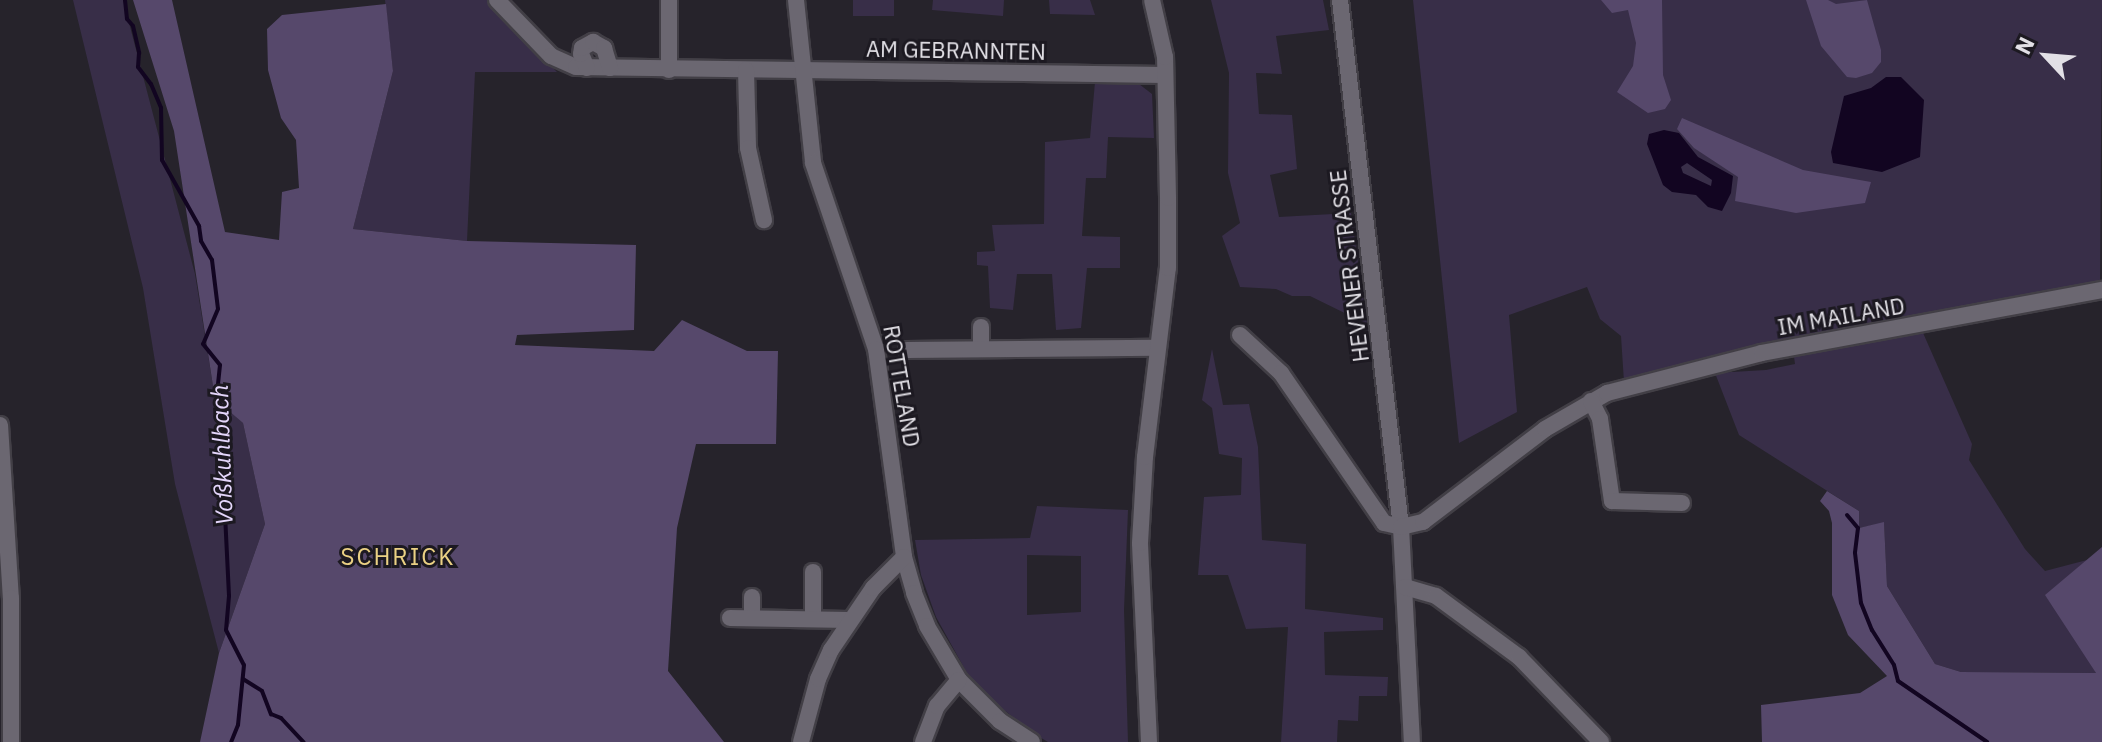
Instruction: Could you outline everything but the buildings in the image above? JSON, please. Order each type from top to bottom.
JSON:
[{"type":"street","name":"AM GEBRANNTEN","points":[[497,0],[551,56],[587,68],[1164,75]]},
{"type":"street","points":[[669,0],[669,70]]},
{"type":"street","name":"ROTTELAND","points":[[796,0],[813,163],[826,207],[855,279],[876,349],[904,557],[927,626],[959,680],[1000,721],[1032,742]]},
{"type":"street","points":[[1149,742],[1140,543],[1145,457],[1168,268],[1165,57],[1152,0]]},
{"type":"street","name":"HEVENER STRASSE","points":[[1340,0],[1401,527],[1412,742]]},
{"type":"street","points":[[587,68],[581,54],[582,48],[593,42],[604,48],[610,68]]},
{"type":"street","points":[[746,70],[748,148],[764,220]]},
{"type":"street","name":"IM MAILAND","points":[[1401,527],[1423,522],[1510,454],[1607,393],[1762,353],[2102,290]]},
{"type":"street","points":[[981,327],[981,349]]},
{"type":"street","points":[[1240,335],[1288,381],[1384,523],[1401,527]]},
{"type":"street","points":[[907,350],[1157,348]]},
{"type":"street","points":[[1591,401],[1600,419],[1612,501],[1682,503]]},
{"type":"street","points":[[0,425],[11,598],[11,742]]},
{"type":"street","points":[[801,742],[818,679],[849,620],[873,588],[904,557]]},
{"type":"street","points":[[813,572],[813,619]]},
{"type":"street","points":[[1405,587],[1436,596],[1519,657],[1601,742]]},
{"type":"street","points":[[752,597],[752,618]]},
{"type":"street","points":[[730,618],[849,620]]},
{"type":"street","points":[[923,742],[937,706],[959,680]]},
{"type":"shaded area","points":[[73,0],[123,0],[195,274],[215,398],[243,423],[265,524],[219,653],[175,484],[143,288]]},
{"type":"shaded area","points":[[133,0],[172,0],[225,232],[279,240],[282,192],[299,188],[296,140],[281,118],[268,70],[267,29],[282,15],[386,4],[393,71],[353,229],[467,241],[636,245],[634,330],[517,335],[515,345],[654,351],[682,320],[747,351],[778,351],[776,444],[696,444],[677,528],[668,671],[724,742],[200,742],[219,653],[265,524],[243,423],[215,399],[174,131]]},
{"type":"shaded area","points":[[385,0],[487,0],[557,72],[475,72],[467,241],[353,229],[393,71]]},
{"type":"shaded area","points":[[853,0],[894,0],[894,16],[853,16]]},
{"type":"shaded area","points":[[933,0],[1004,0],[1003,16],[932,10]]},
{"type":"shaded area","points":[[1049,0],[1090,0],[1095,15],[1050,14]]},
{"type":"shaded area","points":[[1211,0],[1323,0],[1329,30],[1276,36],[1282,74],[1256,73],[1259,114],[1292,115],[1297,169],[1270,175],[1279,217],[1351,213],[1367,324],[1310,296],[1292,296],[1276,289],[1240,287],[1222,236],[1240,223],[1228,173],[1229,73]]},
{"type":"shaded area","points":[[1413,0],[2102,0],[2100,283],[1916,317],[1972,444],[1969,460],[2025,549],[2045,571],[2087,560],[2068,577],[2096,673],[1961,672],[1935,664],[1887,586],[1884,523],[1859,528],[1859,511],[1739,435],[1715,373],[1766,370],[1795,364],[1792,342],[1624,382],[1621,336],[1600,319],[1587,287],[1509,315],[1517,412],[1459,443]]},
{"type":"shaded area","points":[[1601,0],[1662,0],[1663,75],[1671,100],[1665,109],[1648,113],[1617,92],[1633,66],[1636,43],[1628,10],[1612,13]]},
{"type":"shaded area","points":[[1806,0],[1828,0],[1836,4],[1867,0],[1881,50],[1881,62],[1872,73],[1856,78],[1847,77],[1821,46]]},
{"type":"shaded area","points":[[1886,77],[1901,77],[1924,100],[1920,157],[1882,172],[1833,163],[1831,152],[1844,96],[1871,88]]},
{"type":"shaded area","points":[[1095,82],[1139,84],[1152,94],[1154,138],[1108,137],[1106,178],[1086,178],[1082,236],[1120,237],[1120,268],[1087,268],[1081,328],[1056,330],[1052,274],[1017,274],[1013,310],[990,308],[988,266],[977,265],[977,252],[995,251],[992,225],[1044,224],[1045,142],[1090,138]]},
{"type":"shaded area","points":[[1682,118],[1803,170],[1871,182],[1865,203],[1796,213],[1735,201],[1738,177],[1694,148],[1677,129]]},
{"type":"shaded area","points":[[1664,130],[1679,133],[1698,157],[1733,176],[1731,193],[1722,211],[1708,207],[1696,195],[1672,192],[1663,185],[1647,144],[1649,134]],"holes":[[[1687,163],[1712,180],[1711,186],[1683,173],[1681,167]]]},
{"type":"shaded area","points":[[1212,349],[1223,405],[1249,404],[1258,447],[1262,540],[1306,544],[1305,609],[1383,618],[1383,630],[1324,632],[1325,675],[1388,677],[1387,696],[1359,696],[1358,721],[1338,720],[1337,742],[1281,742],[1288,627],[1246,629],[1228,575],[1198,575],[1204,497],[1241,495],[1242,458],[1219,454],[1212,408],[1202,400]]},
{"type":"shaded area","points":[[1827,491],[1859,511],[1859,528],[1884,522],[1887,586],[1935,664],[1961,672],[2096,673],[2045,595],[2102,547],[2102,742],[1762,742],[1761,705],[1860,693],[1887,676],[1848,635],[1832,595],[1832,523],[1829,511],[1820,501]]},
{"type":"shaded area","points":[[1037,506],[1128,510],[1124,610],[1128,742],[1048,742],[1036,735],[990,699],[967,673],[936,617],[921,575],[915,540],[1030,538]],"holes":[[[1027,555],[1081,556],[1081,612],[1027,615]]]},
{"type":"waterway","name":"Voßkuhlbach","points":[[125,0],[127,19],[133,26],[139,53],[138,67],[151,84],[161,108],[162,160],[199,226],[201,241],[212,260],[218,309],[203,344],[220,365],[217,392],[224,421],[221,500],[225,514],[229,596],[226,630],[244,665],[238,725],[231,742]]},
{"type":"waterway","points":[[1847,515],[1858,528],[1855,553],[1861,603],[1872,630],[1894,665],[1898,681],[1987,742]]},
{"type":"waterway","points":[[243,679],[262,691],[271,714],[281,718],[303,742]]},
{"type":"district","name":"SCHRICK","points":[[398,557]]}]
